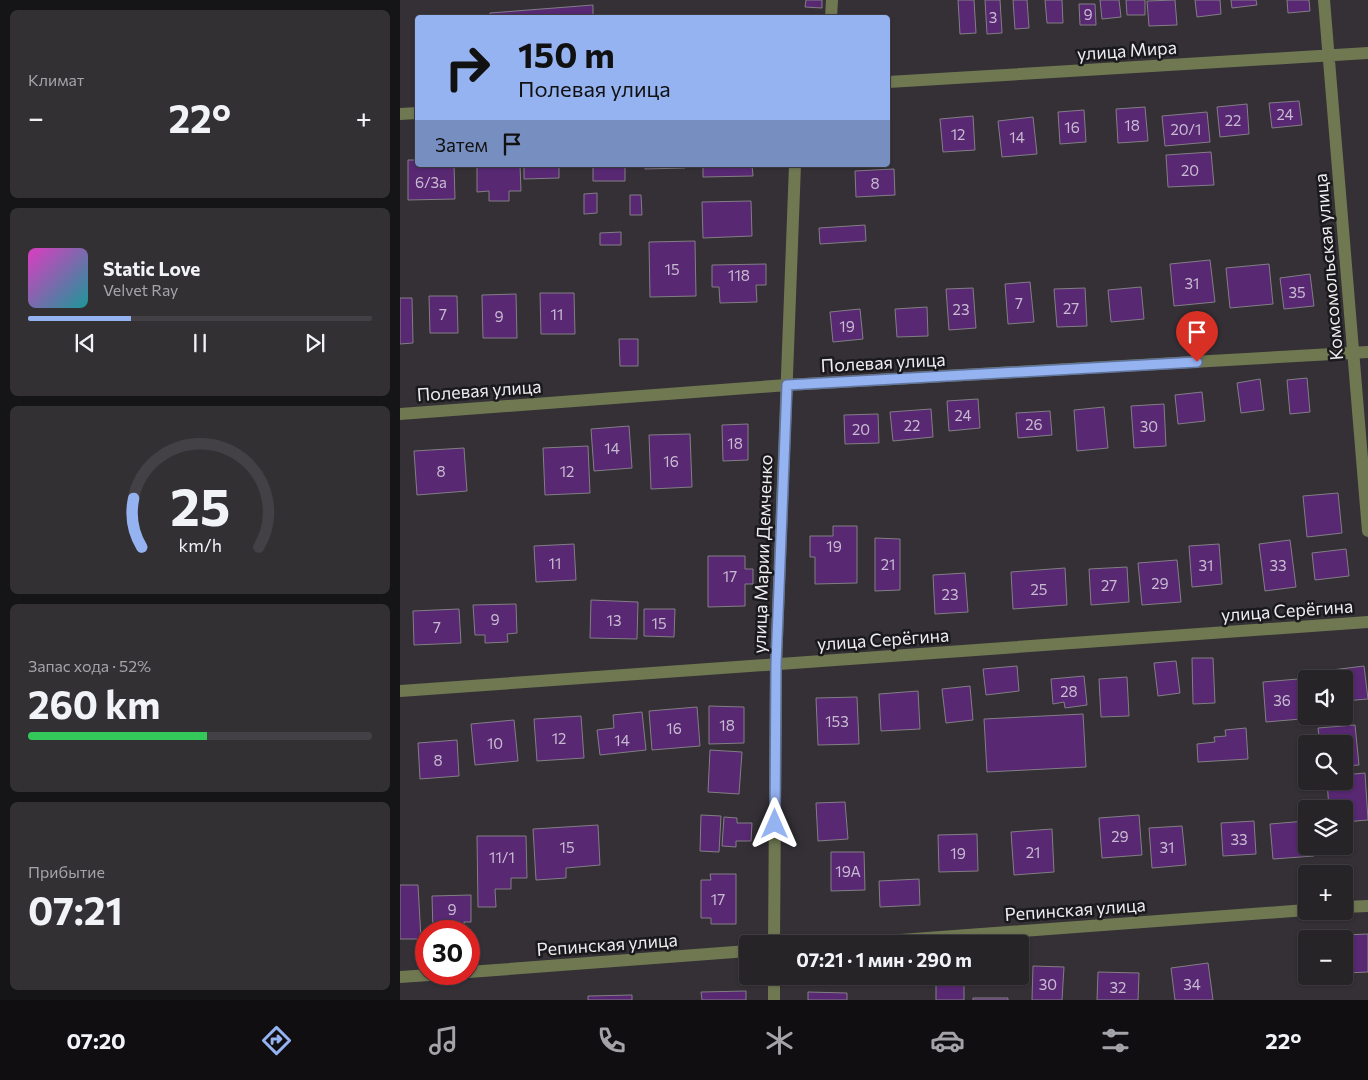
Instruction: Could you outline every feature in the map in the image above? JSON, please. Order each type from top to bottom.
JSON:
[{"type":"street","points":[[831,15],[832,0]]},
{"type":"street","name":"Комсомольская улица","points":[[1324,0],[1368,530]]},
{"type":"street","name":"улица Мира","points":[[890,82],[1368,53]]},
{"type":"street","points":[[400,114],[415,113]]},
{"type":"street","name":"улица Марии Демченко","points":[[774,935],[776,664],[795,167]]},
{"type":"street","name":"Полевая улица","points":[[400,414],[787,385],[1368,352]]},
{"type":"street","name":"улица Серёгина","points":[[400,691],[1368,622]]},
{"type":"street","points":[[1353,907],[1368,906]]},
{"type":"street","name":"Репинская улица","points":[[968,935],[1298,911]]},
{"type":"street","name":"Репинская улица","points":[[480,971],[739,952]]},
{"type":"street","points":[[400,977],[415,976]]},
{"type":"street","points":[[774,985],[774,1000]]},
{"type":"building","points":[[806,0],[822,0],[822,8],[805,7]]},
{"type":"building","points":[[958,0],[974,0],[976,33],[960,34]]},
{"type":"building","points":[[985,0],[1000,0],[1002,33],[987,34]]},
{"type":"building","points":[[1013,0],[1027,0],[1029,28],[1015,29]]},
{"type":"building","points":[[1045,0],[1062,0],[1063,23],[1047,23]]},
{"type":"building","points":[[1100,0],[1119,0],[1121,17],[1102,19]]},
{"type":"building","points":[[1126,0],[1145,0],[1145,15],[1127,15]]},
{"type":"building","points":[[1175,0],[1177,25],[1149,26],[1147,1]]},
{"type":"building","points":[[1195,0],[1220,0],[1221,14],[1197,17]]},
{"type":"building","points":[[1231,0],[1256,0],[1257,5],[1232,8]]},
{"type":"building","points":[[1287,0],[1309,0],[1310,11],[1288,13]]},
{"type":"building","points":[[1079,4],[1095,4],[1096,25],[1080,25]]},
{"type":"building","points":[[593,5],[593,15],[490,15],[490,13]]},
{"type":"building","points":[[1299,101],[1302,125],[1272,128],[1269,103]]},
{"type":"building","points":[[1247,104],[1249,134],[1220,137],[1217,107]]},
{"type":"building","points":[[1145,107],[1148,141],[1118,143],[1116,109]]},
{"type":"building","points":[[1084,110],[1086,142],[1060,144],[1058,112]]},
{"type":"building","points":[[1207,112],[1210,142],[1165,146],[1162,116]]},
{"type":"building","points":[[973,116],[975,150],[943,152],[940,119]]},
{"type":"building","points":[[1033,117],[1037,154],[1002,157],[998,121]]},
{"type":"building","points":[[1211,152],[1214,185],[1168,187],[1166,155]]},
{"type":"building","points":[[408,160],[415,160],[415,167],[454,167],[455,199],[408,200]]},
{"type":"building","points":[[477,167],[520,167],[521,191],[509,191],[509,201],[489,201],[489,191],[477,192]]},
{"type":"building","points":[[524,167],[559,167],[559,178],[524,179]]},
{"type":"building","points":[[593,167],[625,167],[625,181],[593,181]]},
{"type":"building","points":[[645,167],[685,167],[685,168],[645,169]]},
{"type":"building","points":[[703,167],[752,167],[753,176],[703,177]]},
{"type":"building","points":[[894,169],[895,195],[856,197],[855,171]]},
{"type":"building","points":[[597,193],[597,213],[584,214],[584,194]]},
{"type":"building","points":[[630,195],[641,195],[642,215],[630,215]]},
{"type":"building","points":[[751,201],[752,236],[703,238],[702,202]]},
{"type":"building","points":[[865,225],[866,241],[820,244],[819,228]]},
{"type":"building","points":[[621,232],[621,245],[600,245],[600,233]]},
{"type":"building","points":[[695,241],[696,296],[650,297],[649,242]]},
{"type":"building","points":[[1210,260],[1215,302],[1174,306],[1170,264]]},
{"type":"building","points":[[766,264],[766,285],[756,285],[757,302],[720,303],[719,287],[712,287],[712,265]]},
{"type":"building","points":[[1269,264],[1273,304],[1230,308],[1226,268]]},
{"type":"building","points":[[1310,274],[1314,306],[1284,309],[1280,278]]},
{"type":"building","points":[[1030,282],[1034,322],[1008,324],[1005,284]]},
{"type":"building","points":[[1141,287],[1144,319],[1111,322],[1108,290]]},
{"type":"building","points":[[973,288],[976,328],[949,330],[946,289]]},
{"type":"building","points":[[1085,288],[1087,326],[1057,327],[1054,289]]},
{"type":"building","points":[[540,293],[574,293],[575,334],[541,334]]},
{"type":"building","points":[[516,294],[517,338],[483,338],[482,295]]},
{"type":"building","points":[[429,296],[457,296],[458,333],[430,333]]},
{"type":"building","points":[[400,298],[412,298],[413,343],[400,344]]},
{"type":"building","points":[[927,307],[928,336],[897,337],[895,309]]},
{"type":"building","points":[[860,309],[863,339],[833,342],[830,312]]},
{"type":"building","points":[[619,339],[638,339],[638,366],[620,366]]},
{"type":"building","points":[[1307,378],[1310,412],[1290,414],[1287,380]]},
{"type":"building","points":[[1260,379],[1264,410],[1241,413],[1237,383]]},
{"type":"building","points":[[1202,392],[1205,421],[1178,424],[1175,395]]},
{"type":"building","points":[[978,399],[980,428],[949,431],[947,401]]},
{"type":"building","points":[[1164,404],[1166,446],[1134,448],[1131,406]]},
{"type":"building","points":[[1104,407],[1108,448],[1077,451],[1074,410]]},
{"type":"building","points":[[931,409],[933,437],[893,441],[890,412]]},
{"type":"building","points":[[1050,411],[1052,435],[1018,438],[1016,413]]},
{"type":"building","points":[[878,414],[879,443],[845,444],[844,415]]},
{"type":"building","points":[[748,424],[748,460],[723,461],[722,425]]},
{"type":"building","points":[[629,426],[632,468],[594,471],[591,429]]},
{"type":"building","points":[[690,434],[692,487],[651,489],[649,435]]},
{"type":"building","points":[[588,446],[590,493],[545,495],[543,448]]},
{"type":"building","points":[[464,448],[467,491],[417,495],[414,451]]},
{"type":"building","points":[[1338,493],[1342,533],[1307,537],[1303,496]]},
{"type":"building","points":[[833,526],[857,526],[857,583],[815,584],[815,557],[810,557],[810,536],[833,536]]},
{"type":"building","points":[[875,538],[900,539],[900,590],[875,591]]},
{"type":"building","points":[[1290,540],[1296,587],[1265,591],[1259,544]]},
{"type":"building","points":[[574,544],[576,580],[536,582],[534,546]]},
{"type":"building","points":[[1219,544],[1222,584],[1192,587],[1189,546]]},
{"type":"building","points":[[1346,549],[1349,576],[1315,580],[1312,553]]},
{"type":"building","points":[[708,556],[745,556],[745,569],[753,569],[753,584],[745,584],[745,606],[708,607]]},
{"type":"building","points":[[1177,560],[1181,602],[1142,605],[1138,563]]},
{"type":"building","points":[[1127,567],[1129,602],[1091,605],[1089,569]]},
{"type":"building","points":[[1065,568],[1067,605],[1013,609],[1011,572]]},
{"type":"building","points":[[965,573],[968,612],[935,614],[933,575]]},
{"type":"building","points":[[591,600],[638,602],[637,639],[590,638]]},
{"type":"building","points":[[516,604],[517,633],[507,634],[508,642],[485,643],[485,635],[475,635],[473,605]]},
{"type":"building","points":[[459,609],[461,643],[414,645],[413,611]]},
{"type":"building","points":[[644,609],[675,609],[674,637],[644,636]]},
{"type":"building","points":[[1192,658],[1213,658],[1215,703],[1193,704]]},
{"type":"building","points":[[1176,661],[1180,693],[1158,696],[1154,663]]},
{"type":"building","points":[[1017,666],[1019,691],[986,695],[983,669]]},
{"type":"building","points":[[1364,666],[1368,699],[1353,700],[1353,670],[1332,670]]},
{"type":"building","points":[[1084,676],[1087,705],[1065,708],[1064,702],[1053,704],[1051,679]]},
{"type":"building","points":[[1127,677],[1129,716],[1101,717],[1099,679]]},
{"type":"building","points":[[1298,679],[1298,719],[1266,722],[1263,682]]},
{"type":"building","points":[[970,686],[973,720],[946,723],[942,689]]},
{"type":"building","points":[[918,691],[920,729],[881,731],[879,694]]},
{"type":"building","points":[[857,697],[859,744],[818,745],[816,698]]},
{"type":"building","points":[[709,706],[744,707],[744,743],[709,744]]},
{"type":"building","points":[[697,707],[700,746],[652,750],[649,711]]},
{"type":"building","points":[[642,712],[646,750],[600,755],[597,730],[614,728],[613,715]]},
{"type":"building","points":[[1083,714],[1086,767],[987,772],[984,719]]},
{"type":"building","points":[[581,716],[584,758],[537,761],[534,719]]},
{"type":"building","points":[[514,720],[518,761],[475,765],[471,724]]},
{"type":"building","points":[[1355,725],[1359,765],[1353,765],[1353,735],[1319,735],[1318,728]]},
{"type":"building","points":[[1246,728],[1248,759],[1198,762],[1197,744],[1215,742],[1214,737],[1226,736],[1225,730]]},
{"type":"building","points":[[457,740],[459,776],[420,779],[418,743]]},
{"type":"building","points":[[710,750],[742,752],[739,794],[708,792]]},
{"type":"building","points":[[1365,773],[1368,820],[1353,821],[1353,800],[1328,800],[1328,790],[1353,790],[1353,774]]},
{"type":"building","points":[[845,802],[848,839],[818,841],[816,803]]},
{"type":"building","points":[[701,815],[721,816],[719,852],[700,851]]},
{"type":"building","points":[[1139,815],[1142,855],[1102,858],[1099,818]]},
{"type":"building","points":[[724,817],[737,818],[737,823],[752,823],[751,841],[736,841],[736,847],[722,846]]},
{"type":"building","points":[[1254,821],[1256,854],[1223,856],[1221,823]]},
{"type":"building","points":[[1298,822],[1298,855],[1314,856],[1273,859],[1270,824]]},
{"type":"building","points":[[598,825],[600,865],[566,868],[566,878],[536,880],[533,829]]},
{"type":"building","points":[[1182,826],[1186,865],[1152,868],[1149,828]]},
{"type":"building","points":[[1052,829],[1054,872],[1014,875],[1011,832]]},
{"type":"building","points":[[977,834],[978,871],[939,872],[938,835]]},
{"type":"building","points":[[477,836],[526,836],[527,878],[511,878],[511,889],[495,889],[496,907],[478,907]]},
{"type":"building","points":[[831,852],[864,852],[865,890],[831,891]]},
{"type":"building","points":[[710,874],[736,874],[736,924],[711,924],[711,918],[701,918],[701,880],[711,880]]},
{"type":"building","points":[[919,879],[920,905],[880,907],[879,881]]},
{"type":"building","points":[[400,885],[418,885],[420,920],[415,920],[415,939],[400,939]]},
{"type":"building","points":[[471,895],[471,920],[433,920],[432,896]]},
{"type":"building","points":[[1368,934],[1368,972],[1353,973],[1353,935]]},
{"type":"building","points":[[1208,963],[1213,1000],[1175,1000],[1171,968]]},
{"type":"building","points":[[1033,966],[1064,967],[1062,1000],[1032,1000]]},
{"type":"building","points":[[1098,972],[1139,973],[1138,1000],[1097,1000]]},
{"type":"building","points":[[936,985],[964,985],[964,1000],[936,1000]]},
{"type":"building","points":[[746,991],[746,1000],[702,1000],[701,992]]},
{"type":"building","points":[[808,992],[847,993],[847,1000],[808,1000]]},
{"type":"building","points":[[632,995],[632,1000],[588,1000],[588,996]]},
{"type":"building","points":[[973,998],[1008,998],[1008,1000],[973,1000]]},
{"type":"route","points":[[775,824],[776,664],[787,385],[1197,362]]}]
